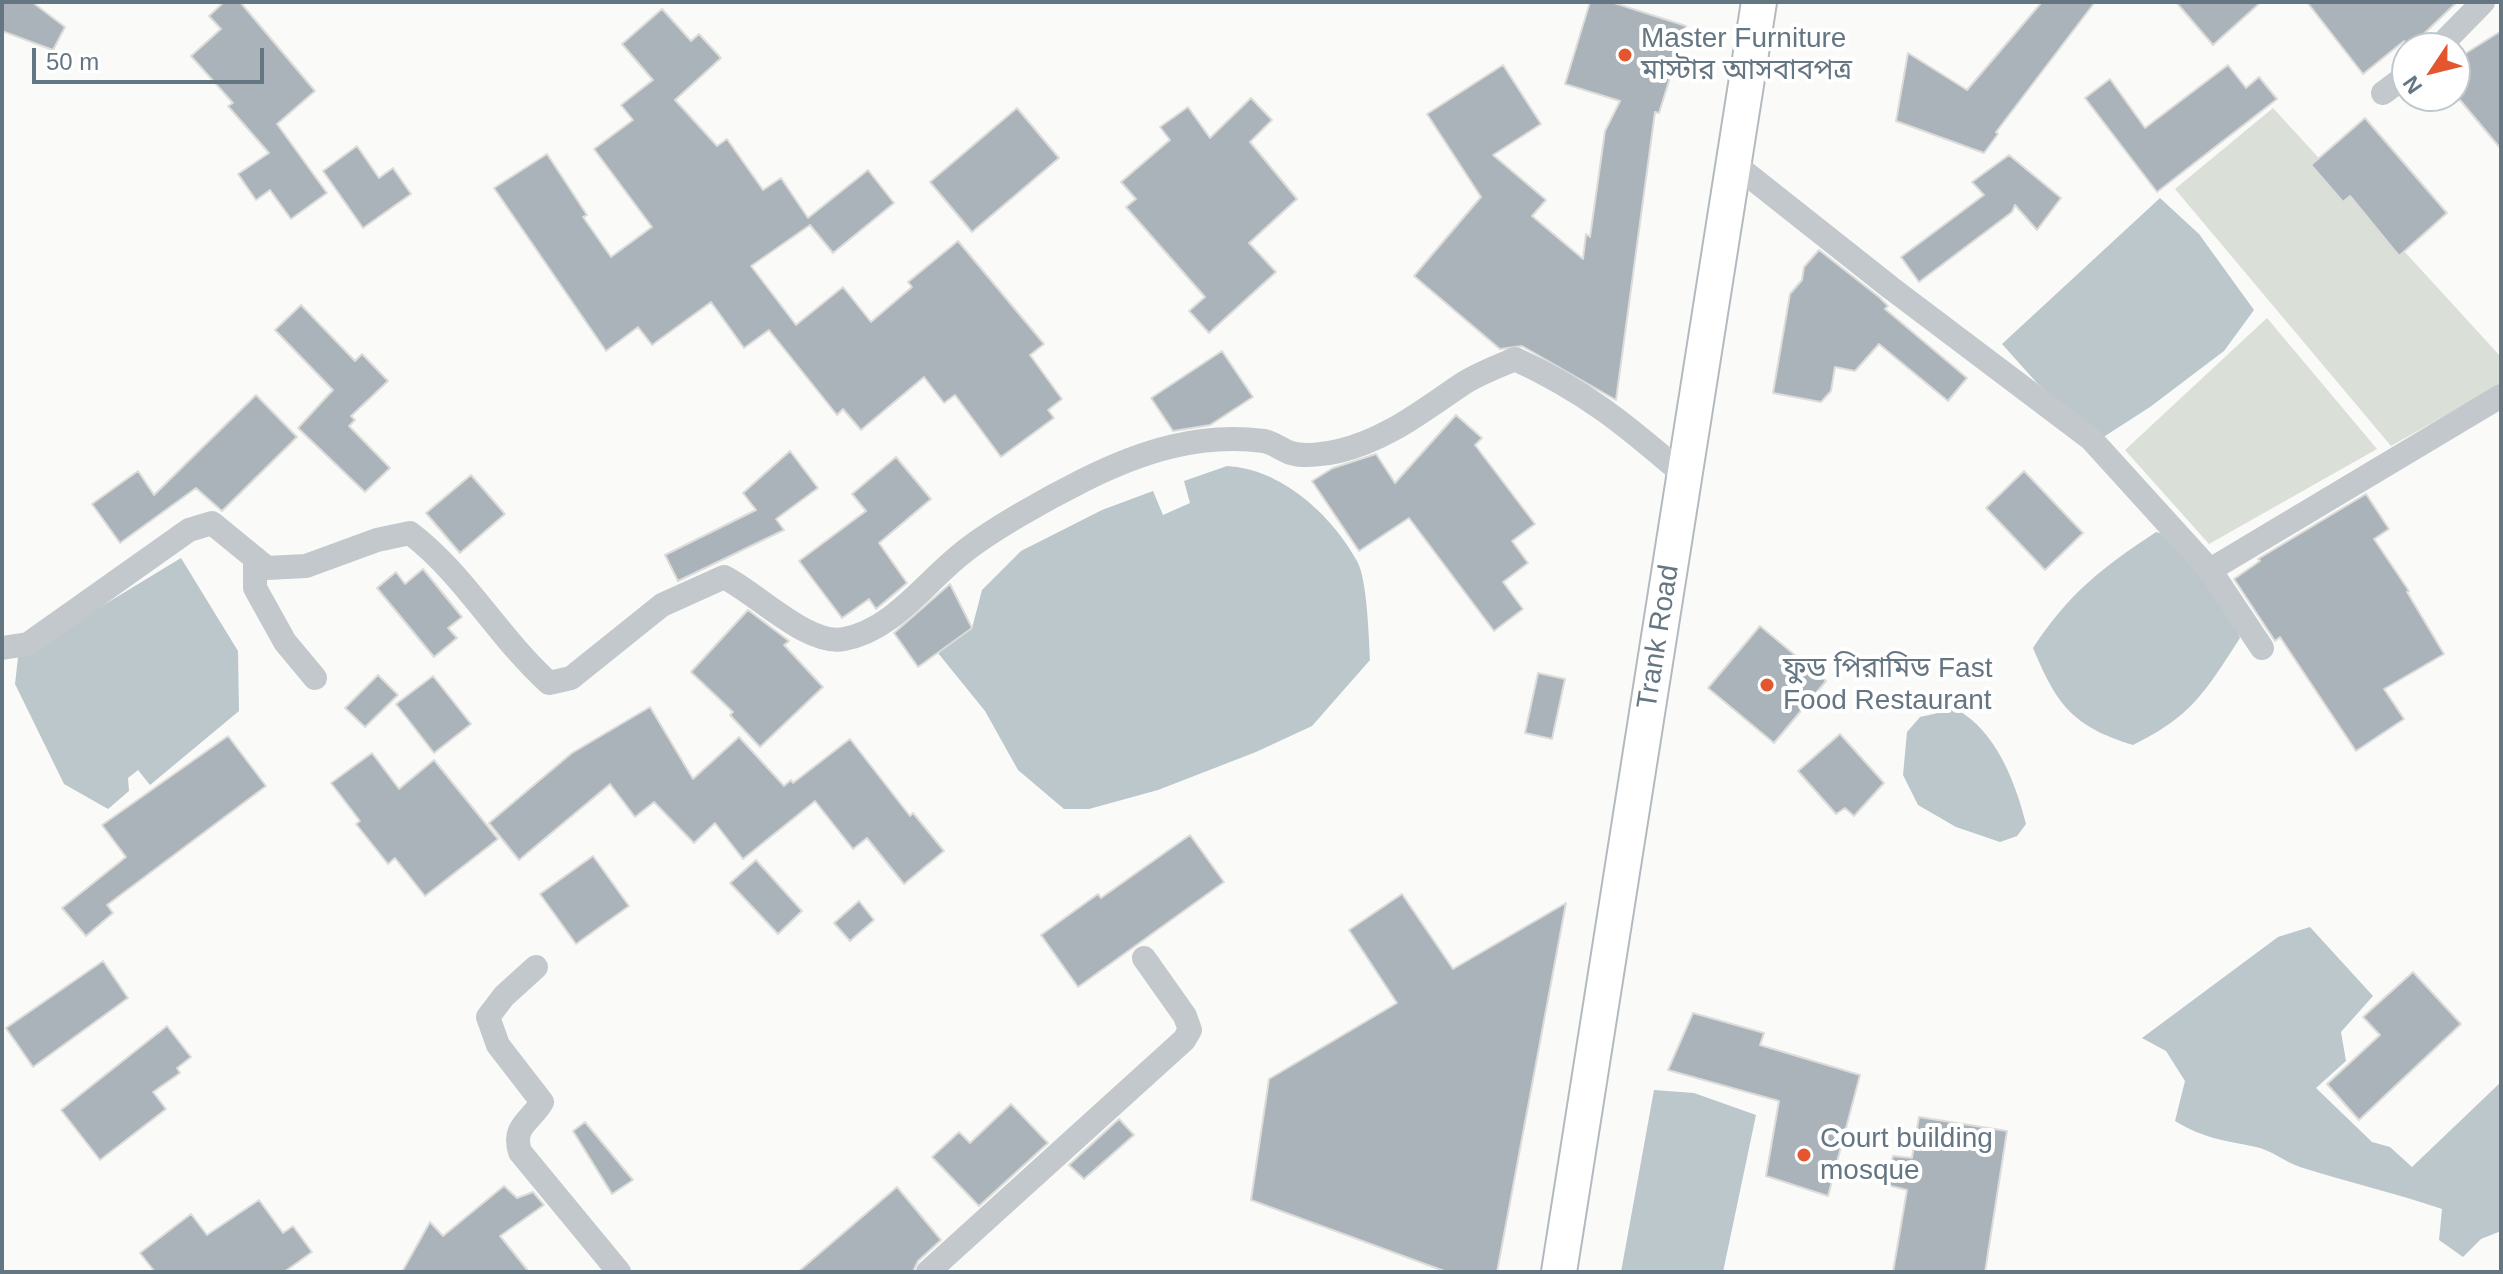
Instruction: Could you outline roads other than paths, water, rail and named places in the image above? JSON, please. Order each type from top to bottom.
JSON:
[{"type":"main road","name":"Trank Road","points":[[1559,1272],[1759,2]]},
{"type":"street","points":[[2454,32],[2483,2]]},
{"type":"street","points":[[2383,93],[2391,87]]},
{"type":"street","points":[[1733,163],[1891,288],[2091,439],[2210,570],[2262,648]]},
{"type":"street","points":[[2,648],[28,644],[189,530],[212,523],[267,568],[306,566],[377,540],[410,533],[436,553],[528,664],[549,683],[571,678],[662,605],[724,577],[746,588],[807,634],[823,640],[845,639],[880,627],[962,553],[1084,480],[1167,445],[1215,438],[1268,442],[1294,455],[1338,452],[1409,422],[1463,383],[1515,359],[1568,383],[1612,414],[1684,475]]},
{"type":"street","points":[[2210,570],[2501,396]]},
{"type":"street","points":[[255,558],[255,588],[261,601],[285,642],[315,678]]},
{"type":"street","points":[[928,1272],[1184,1040],[1190,1030],[1185,1016],[1144,958]]},
{"type":"street","points":[[536,967],[504,996],[488,1017],[498,1045],[542,1102],[520,1126],[516,1139],[520,1152],[619,1272]]},
{"type":"place","name":"Master Furniture মাস্টার আসবাবপত্র","points":[[1625,55]]},
{"type":"place","name":"ফুড পিরামিড Fast Food Restaurant","points":[[1767,685]]},
{"type":"place","name":"Court building mosque","points":[[1804,1155]]}]
